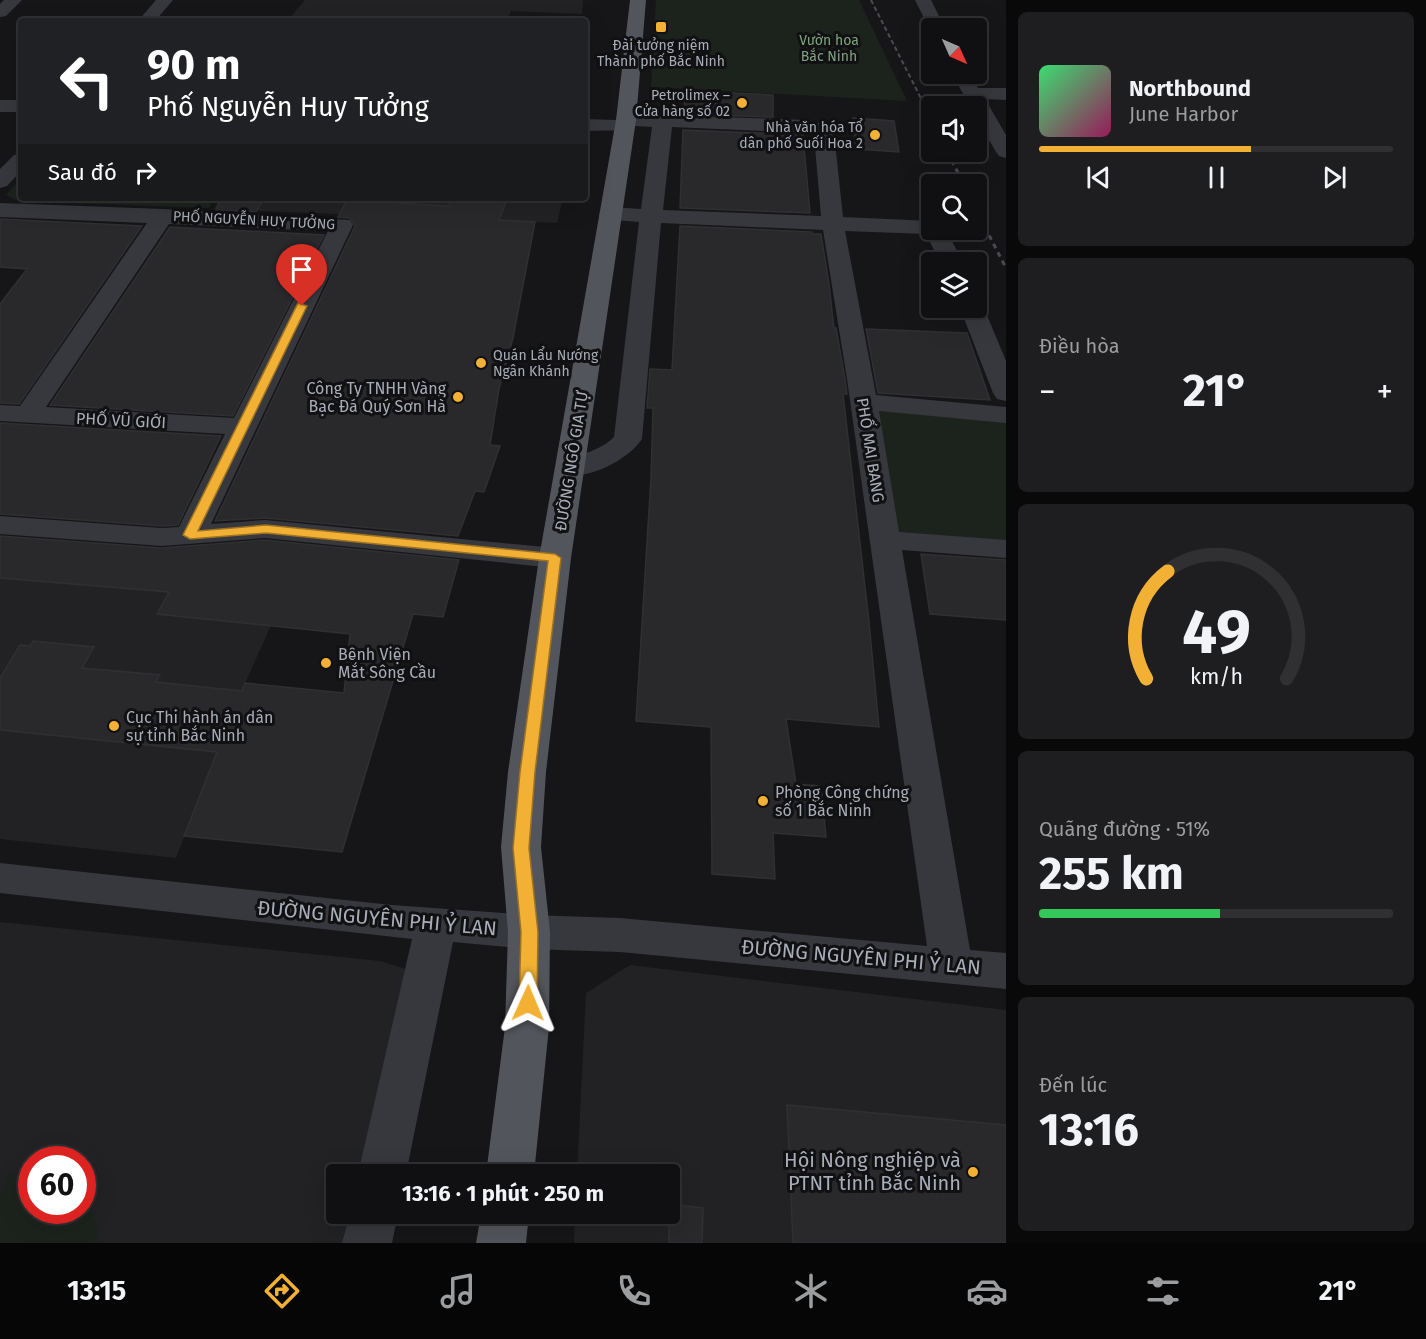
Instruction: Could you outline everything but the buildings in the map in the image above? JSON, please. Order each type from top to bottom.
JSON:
[{"type":"main road","name":"ĐƯỜNG NGÔ GIA TỰ","points":[[511,1164],[527,1027],[529,932],[521,848],[527,772],[555,558],[625,123],[638,0]]},
{"type":"main road","points":[[501,1243],[504,1224]]},
{"type":"street","points":[[0,12],[14,0]]},
{"type":"street","points":[[149,18],[165,0]]},
{"type":"street","points":[[923,0],[932,18]]},
{"type":"street","points":[[938,18],[945,0]]},
{"type":"street","points":[[967,84],[1006,152]]},
{"type":"street","points":[[972,93],[1006,94]]},
{"type":"street","points":[[0,106],[18,106]]},
{"type":"street","points":[[570,468],[601,460],[628,439],[663,121]]},
{"type":"street","name":"PHỐ MAI BANG","points":[[588,125],[663,121],[802,126],[821,130],[824,133],[833,225],[864,402],[951,965]]},
{"type":"street","points":[[0,182],[18,164]]},
{"type":"street","name":"PHỐ NGUYỄN HUY TƯỞNG","points":[[0,210],[163,216],[213,208],[342,225],[190,535]]},
{"type":"street","points":[[610,214],[921,229]]},
{"type":"street","points":[[28,414],[163,216]]},
{"type":"street","points":[[976,318],[1006,393]]},
{"type":"street","points":[[864,402],[1006,415]]},
{"type":"street","name":"PHỐ VŨ GIỚI","points":[[0,413],[242,427]]},
{"type":"street","points":[[0,525],[162,537],[266,529],[555,558]]},
{"type":"street","points":[[886,540],[1006,549]]},
{"type":"street","name":"ĐƯỜNG NGUYÊN PHI Ỷ LAN","points":[[0,878],[291,911],[529,932],[620,935],[1006,971]]},
{"type":"street","points":[[384,1164],[436,924]]},
{"type":"street","points":[[367,1243],[372,1224]]},
{"type":"shaded area","points":[[305,0],[583,0],[582,14],[511,11],[508,18],[290,18]]},
{"type":"shaded area","points":[[218,201],[562,201],[557,223],[214,209]]},
{"type":"shaded area","name":"Cục Thi hành án dân sự tỉnh Bắc Ninh","points":[[0,578],[282,601],[242,690],[176,858],[0,839]]},
{"type":"shaded area","points":[[0,922],[380,961],[409,970],[423,994],[395,1164],[326,1164],[326,1224],[385,1224],[382,1243],[0,1243]]},
{"type":"shaded area","points":[[630,965],[1006,1010],[1006,1243],[574,1243],[575,1224],[680,1224],[680,1164],[577,1164],[586,993]]},
{"type":"green space","name":"Vườn hoa Bắc Ninh","points":[[656,0],[859,0],[907,101],[651,87]]},
{"type":"green space","points":[[18,181],[18,201],[6,195]]},
{"type":"green space","points":[[18,201],[212,201],[209,208]]},
{"type":"green space","points":[[873,408],[1006,418],[1006,547],[894,540]]},
{"type":"green space","points":[[10,1172],[18,1172],[18,1224],[96,1223],[98,1243],[0,1243],[0,1198]]},
{"type":"railway","points":[[871,0],[921,98]]},
{"type":"railway","points":[[952,162],[959,174]]},
{"type":"railway","points":[[987,231],[1006,268]]},
{"type":"place","name":"Đài tưởng niệm Thành phố Bắc Ninh","points":[[661,27]]},
{"type":"place","name":"Petrolimex – Cửa hàng số 02","points":[[742,103]]},
{"type":"place","name":"Nhà văn hóa Tổ dân phố Suối Hoa 2","points":[[875,135]]},
{"type":"place","name":"Quán Lẩu Nướng Ngân Khánh","points":[[481,363]]},
{"type":"place","name":"Công Ty TNHH Vàng Bạc Đá Quý Sơn Hà","points":[[458,397]]},
{"type":"place","name":"Bệnh Viện Mắt Sông Cầu","points":[[326,663]]},
{"type":"place","name":"Cục Thi hành án dân sự tỉnh Bắc Ninh","points":[[114,726]]},
{"type":"place","name":"Phòng Công chứng số 1 Bắc Ninh","points":[[763,801]]},
{"type":"place","name":"Hội Nông nghiệp và PTNT tỉnh Bắc Ninh","points":[[973,1172]]},
{"type":"route","points":[[302,306],[190,535],[266,529],[555,558],[527,772],[521,848],[529,932],[528,1003]]}]
